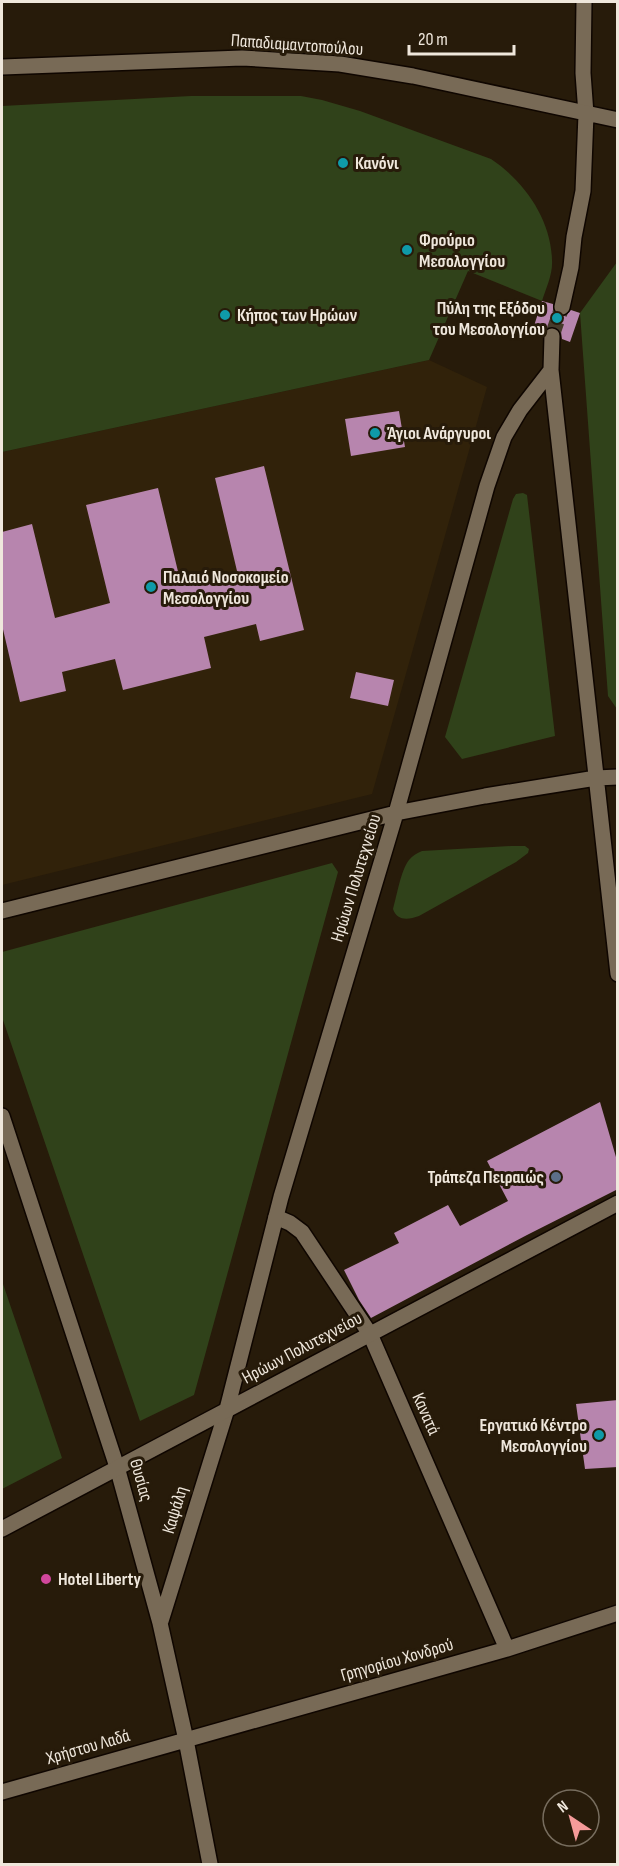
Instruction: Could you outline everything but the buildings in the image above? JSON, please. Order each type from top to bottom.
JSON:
[{"type":"street","points":[[562,307],[583,191],[586,114],[583,73],[584,2]]},
{"type":"street","name":"Παπαδιαμαντοπούλου","points":[[2,67],[242,58],[340,64],[413,76],[618,120]]},
{"type":"street","points":[[552,336],[551,370],[618,974]]},
{"type":"street","name":"Ηρώων Πολυτεχνείου","points":[[227,1409],[276,1217],[396,813],[492,468],[504,437],[520,410],[551,370]]},
{"type":"street","points":[[2,911],[396,813],[596,778],[618,777]]},
{"type":"street","name":"Θυσίας","points":[[2,1116],[117,1467],[160,1623],[210,1864]]},
{"type":"street","name":"Ηρώων Πολυτεχνείου","points":[[2,1529],[618,1203]]},
{"type":"street","name":"Κανατά","points":[[276,1217],[302,1232],[370,1334],[507,1649]]},
{"type":"street","name":"Καψάλη","points":[[160,1623],[227,1409]]},
{"type":"street","name":"Γρηγορίου Χονδρού","points":[[186,1740],[507,1649],[618,1613]]},
{"type":"street","name":"Χρήστου Λαδά","points":[[2,1792],[186,1740]]},
{"type":"shaded area","points":[[429,360],[487,387],[372,794],[2,885],[2,452]]},
{"type":"green space","name":"Κήπος των Ηρώων","points":[[191,96],[301,96],[322,100],[360,111],[491,159],[525,190],[534,202],[547,230],[552,265],[542,301],[468,271],[429,360],[2,452],[2,106]]},
{"type":"green space","points":[[617,262],[617,709],[608,696],[580,313]]},
{"type":"green space","points":[[516,494],[527,495],[555,736],[462,759],[445,737],[513,499]]},
{"type":"green space","points":[[525,846],[529,849],[528,853],[419,916],[400,918],[395,913],[393,909],[404,870],[409,860],[416,854],[422,851]]},
{"type":"green space","points":[[332,863],[338,872],[194,1395],[140,1421],[2,1017],[2,952]]},
{"type":"green space","points":[[2,1281],[62,1458],[2,1489]]},
{"type":"tunnel","points":[[552,336],[562,307]]},
{"type":"place","name":"Κανόνι","points":[[343,163]]},
{"type":"place","name":"Φρούριο Μεσολογγίου","points":[[407,250]]},
{"type":"place","name":"Κήπος των Ηρώων","points":[[225,315]]},
{"type":"place","name":"Πύλη της Εξόδου του Μεσολογγίου","points":[[557,318]]},
{"type":"place","name":"Άγιοι Ανάργυροι","points":[[375,433]]},
{"type":"place","name":"Παλαιό Νοσοκομείο Μεσολογγίου","points":[[151,587]]},
{"type":"place","name":"Τράπεζα Πειραιώς","points":[[556,1177]]},
{"type":"place","name":"Eργατικό Κέντρο Μεσολογγίου","points":[[599,1435]]},
{"type":"place","name":"Hotel Liberty","points":[[46,1579]]}]
